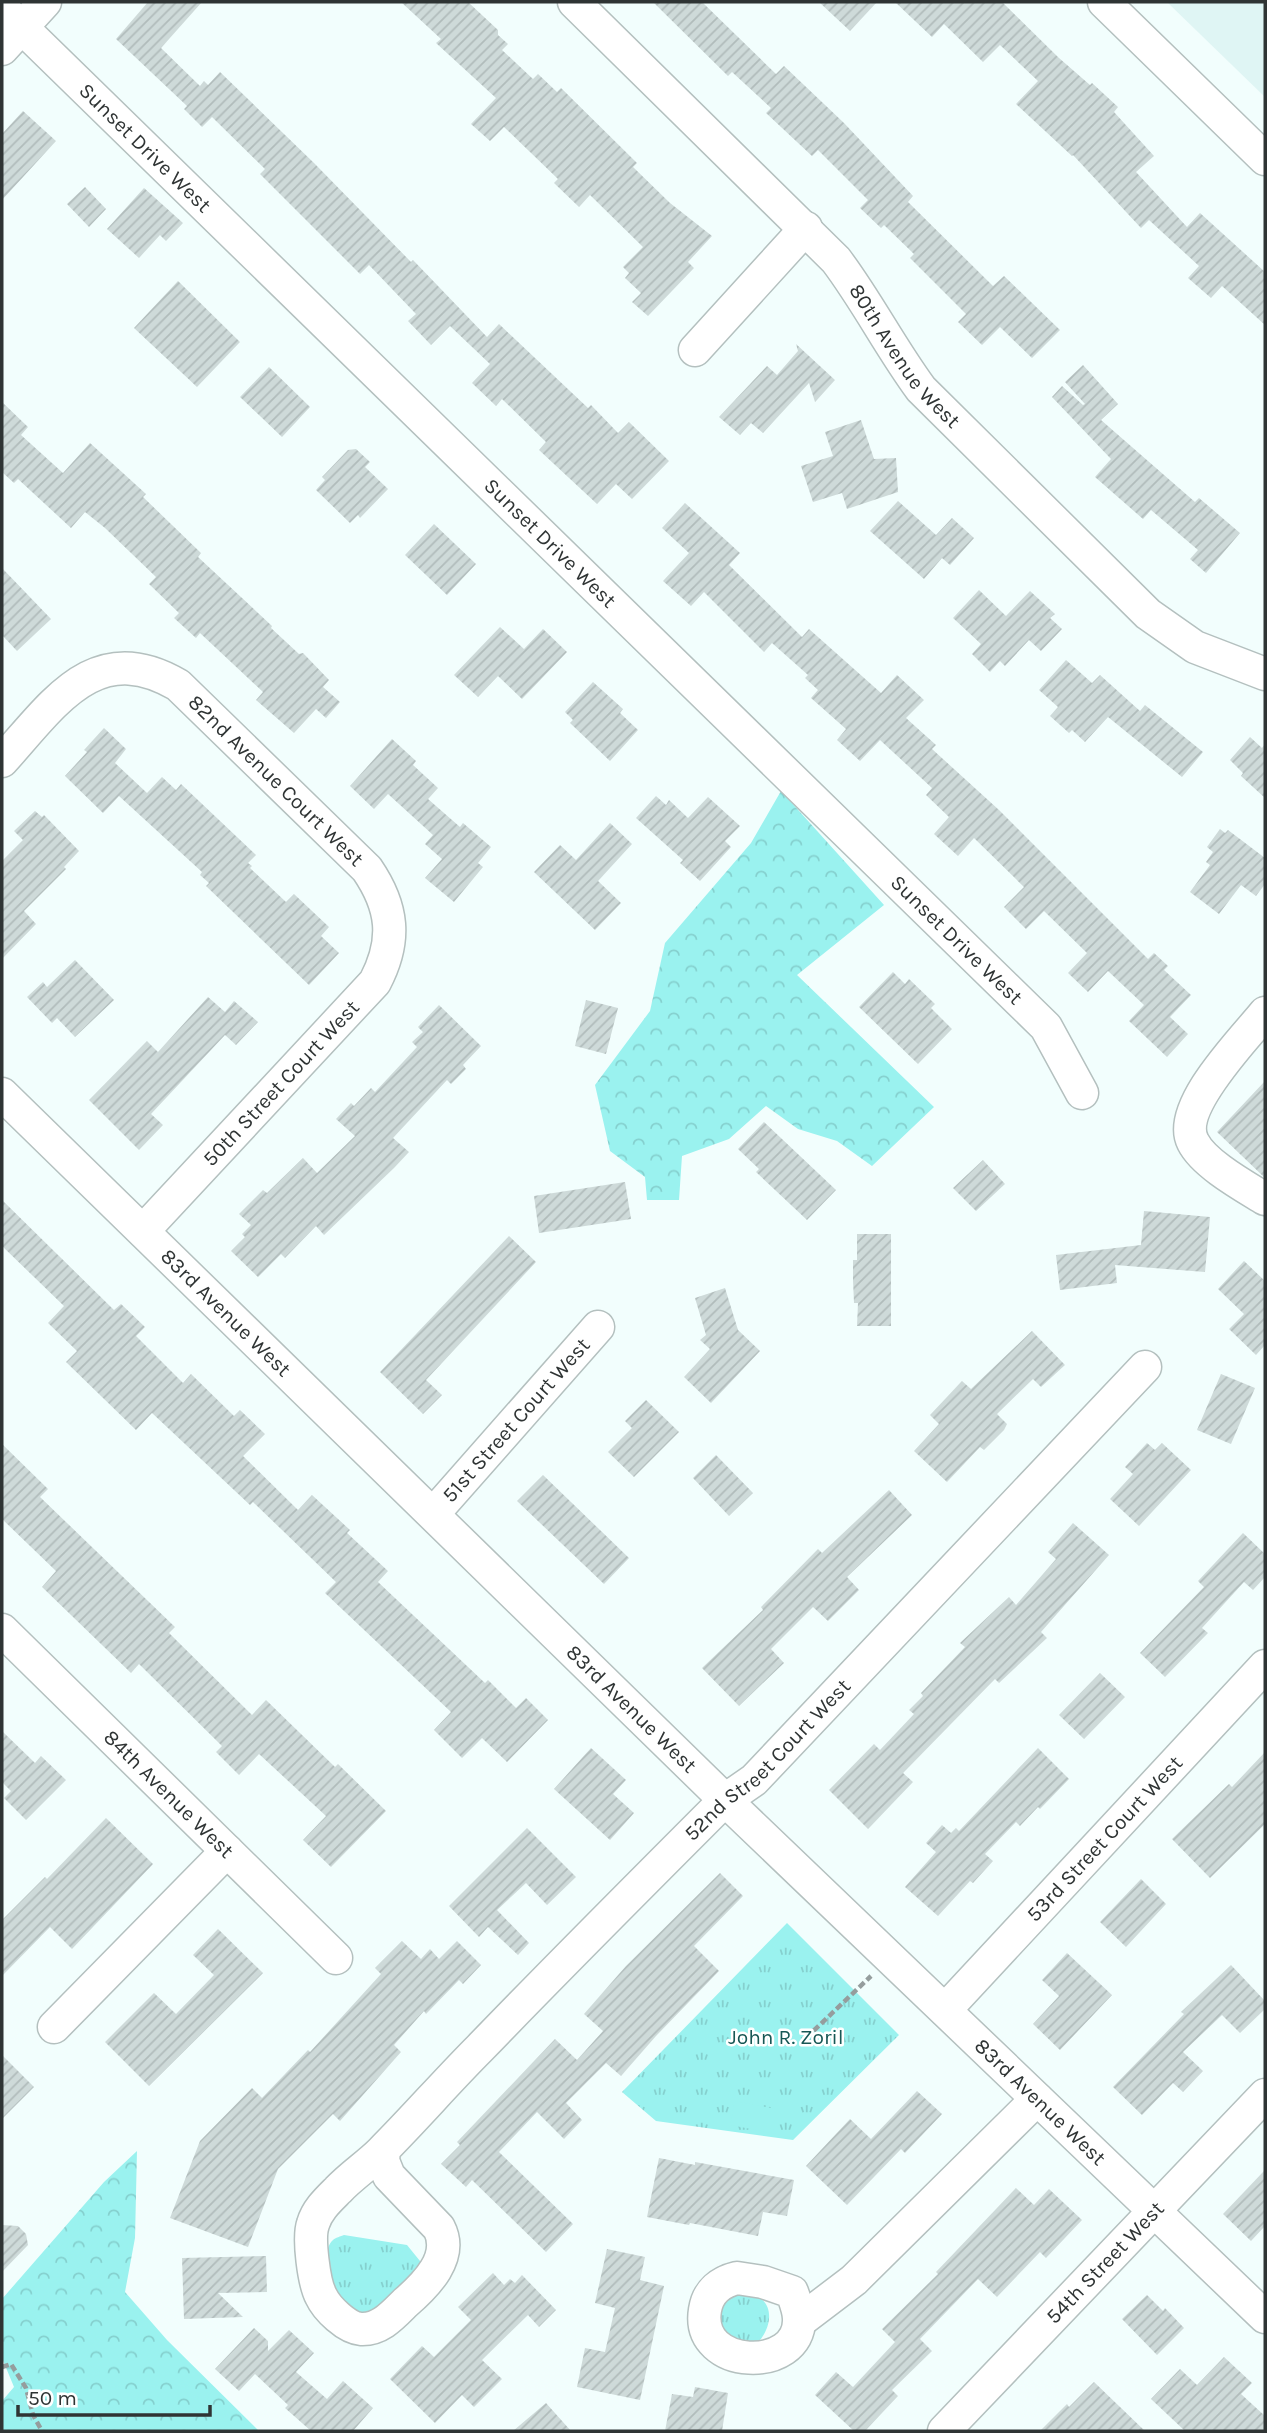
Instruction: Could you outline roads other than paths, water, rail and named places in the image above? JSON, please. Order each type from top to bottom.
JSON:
[{"type":"street","points":[[8,28],[45,2]]},
{"type":"street","name":"80th Avenue West","points":[[574,2],[806,228],[858,288],[899,359],[921,389],[1148,614],[1195,648],[1265,674]]},
{"type":"street","points":[[1104,2],[1265,159]]},
{"type":"street","name":"Sunset Drive West","points":[[8,28],[1046,1027],[1082,1093]]},
{"type":"street","points":[[695,350],[806,228]]},
{"type":"street","name":"82nd Avenue Court West","points":[[2,761],[77,682],[96,672],[117,667],[136,668],[159,674],[178,685],[366,869],[380,889],[389,920]]},
{"type":"street","name":"50th Street Court West","points":[[143,1231],[375,982],[383,968],[389,944],[389,920]]},
{"type":"street","points":[[1265,1013],[1219,1068],[1198,1102],[1189,1125],[1193,1142],[1209,1159],[1230,1179],[1265,1199]]},
{"type":"street","name":"83rd Avenue West","points":[[2,1094],[725,1800],[1265,2318]]},
{"type":"street","name":"51st Street Court West","points":[[433,1513],[598,1327]]},
{"type":"street","name":"52nd Street Court West","points":[[384,2149],[383,2161],[389,2176],[439,2228],[443,2237],[443,2250],[427,2284],[386,2321],[374,2328],[360,2329],[351,2325],[322,2300],[318,2290],[312,2226],[325,2202],[384,2149],[725,1800],[754,1780],[1145,1367]]},
{"type":"street","name":"84th Avenue West","points":[[2,1630],[336,1958]]},
{"type":"street","name":"53rd Street Court West","points":[[944,2010],[1265,1665]]},
{"type":"street","points":[[54,2026],[227,1851]]},
{"type":"street","name":"54th Street West","points":[[944,2431],[1265,2095]]},
{"type":"street","points":[[800,2321],[854,2280],[1037,2099]]},
{"type":"park label","name":"John R. Zoril","points":[[786,2037]]}]
